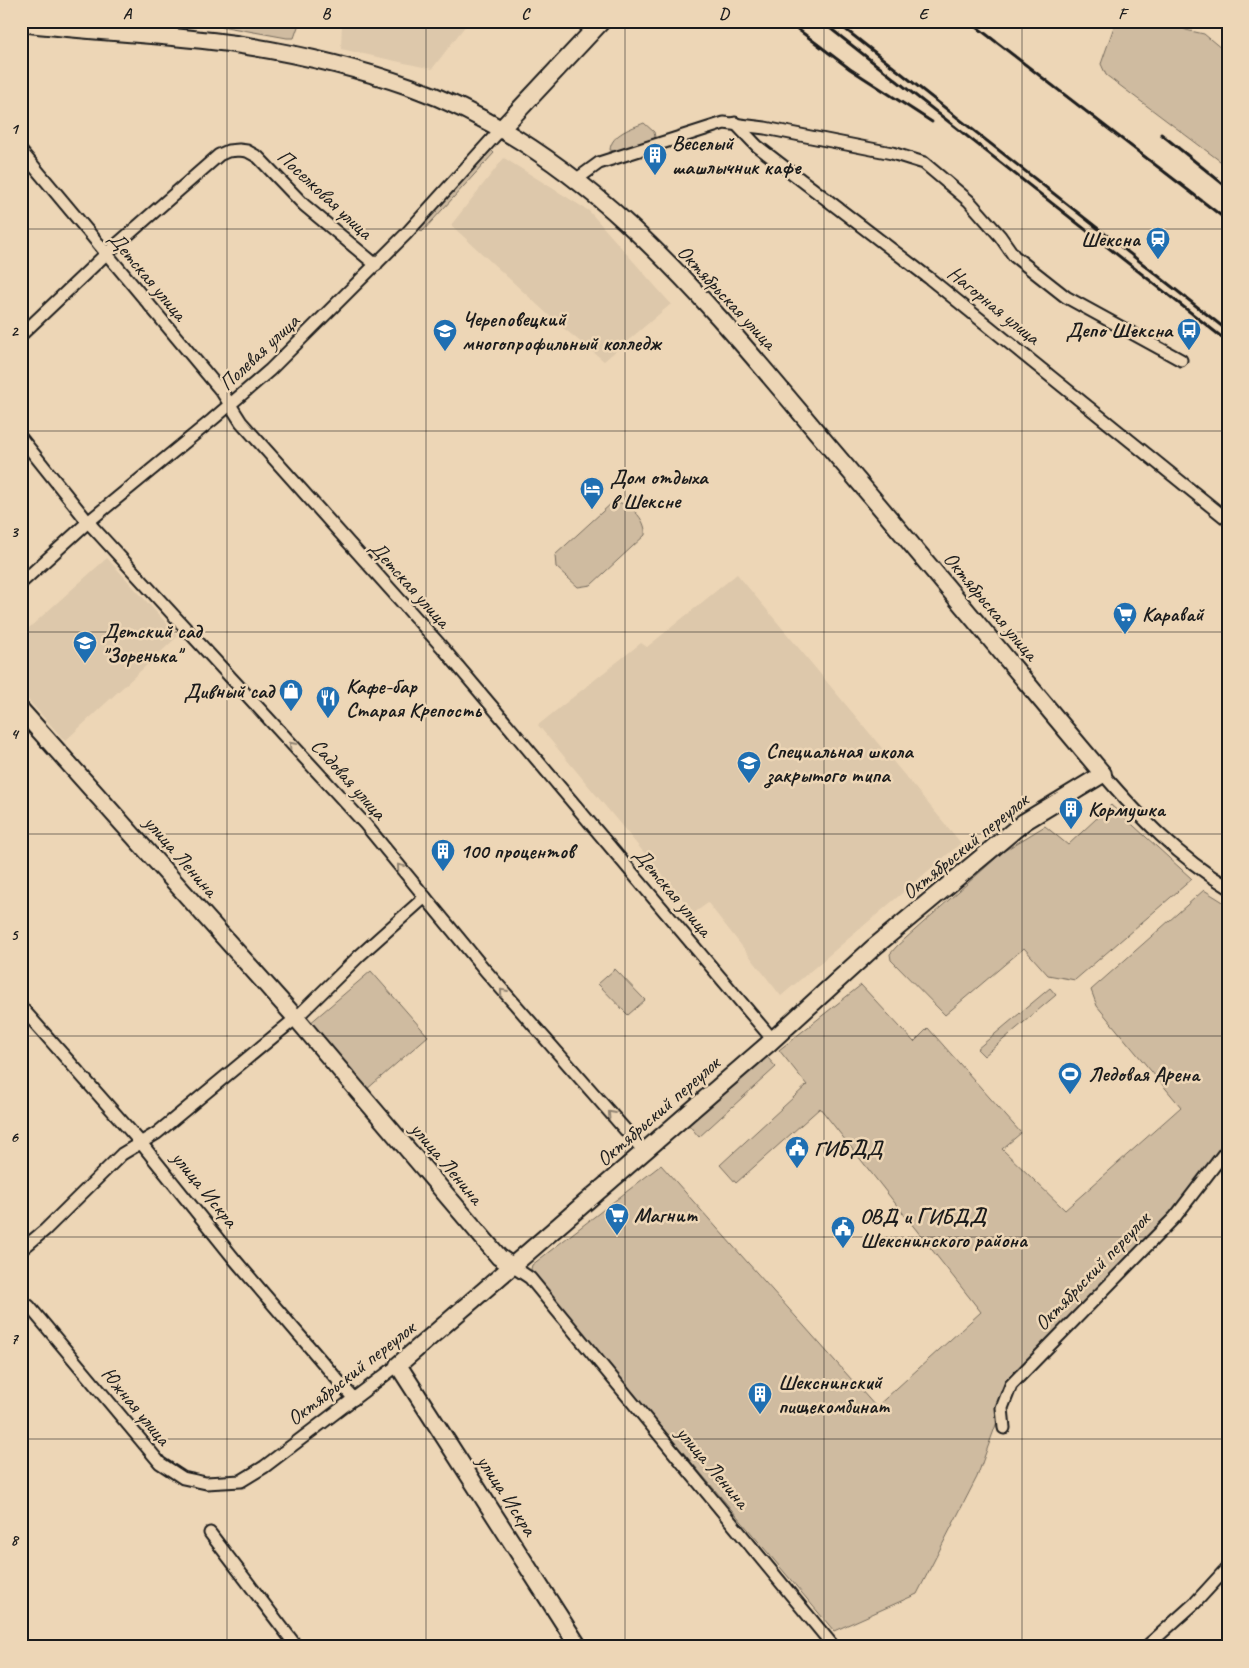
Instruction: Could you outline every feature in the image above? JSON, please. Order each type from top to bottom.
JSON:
[{"type":"street","points":[[502,128],[602,21]]},
{"type":"street","name":"Октябрьская улица","points":[[21,23],[120,27],[232,44],[348,68],[414,88],[502,128],[577,179],[626,221],[740,341],[1103,774],[1168,845],[1228,888]]},
{"type":"street","points":[[577,179],[599,163],[713,125],[735,123],[892,153],[924,162],[969,201],[1000,236],[1014,256],[1066,297],[1181,360]]},
{"type":"street","name":"Нагорная улица","points":[[735,123],[756,146],[929,278],[1228,520]]},
{"type":"street","name":"Полевая улица","points":[[21,583],[88,522],[270,370],[376,265],[502,128]]},
{"type":"street","name":"Детская улица","points":[[21,151],[231,404],[241,422],[441,646],[773,1040]]},
{"type":"street","name":"Поселковая улица","points":[[106,254],[219,155],[228,151],[247,151],[269,167],[304,205],[376,265]]},
{"type":"street","points":[[21,335],[106,254]]},
{"type":"street","name":"Садовая улица","points":[[21,438],[88,522],[365,824],[485,970],[643,1150]]},
{"type":"street","name":"улица Ленина","points":[[21,710],[296,1018],[499,1257],[530,1278],[834,1647]]},
{"type":"street","name":"Октябрьский переулок","points":[[241,1481],[264,1467],[398,1365],[643,1150],[773,1040],[873,948],[1024,822],[1103,774]]},
{"type":"street","points":[[21,1250],[45,1230],[122,1154],[157,1133],[296,1018],[359,956],[425,897]]},
{"type":"street","name":"улица Искра","points":[[21,1007],[141,1143],[235,1260],[354,1399]]},
{"type":"street","name":"Октябрьский переулок","points":[[1004,1428],[1002,1408],[1011,1385],[1175,1216],[1228,1148]]},
{"type":"street","name":"Южная улица","points":[[29,1306],[160,1463],[183,1478],[206,1483],[241,1481]]},
{"type":"street","name":"улица Искра","points":[[398,1365],[574,1645]]},
{"type":"street","points":[[210,1533],[297,1647]]},
{"type":"street","points":[[1152,1645],[1228,1567]]},
{"type":"shaded area","points":[[193,21],[300,21],[294,38],[287,38]]},
{"type":"shaded area","points":[[342,21],[469,21],[432,69],[341,49]]},
{"type":"shaded area","points":[[1116,21],[1170,21],[1186,30],[1204,34],[1228,54],[1228,167],[1106,75],[1101,64]]},
{"type":"shaded area","points":[[644,123],[654,132],[655,137],[653,139],[615,151],[610,150],[611,144],[618,136]]},
{"type":"shaded area","points":[[491,150],[494,153],[422,232],[419,229]]},
{"type":"shaded area","points":[[504,158],[589,211],[671,304],[604,361],[556,322],[451,225]]},
{"type":"shaded area","points":[[613,502],[625,504],[640,517],[645,529],[645,535],[591,585],[578,587],[556,567],[555,555]]},
{"type":"shaded area","name":"Детский сад \"Зоренька\"","points":[[107,558],[178,636],[65,741],[21,692],[21,635]]},
{"type":"shaded area","name":"Специальная школа закрытого типа","points":[[737,574],[961,843],[781,996],[708,903],[694,913],[538,725],[641,643],[647,647]]},
{"type":"shaded area","points":[[1111,805],[1192,879],[1075,980],[1048,975],[1024,948],[945,1015],[891,960],[890,954],[897,946],[1004,851],[1045,826],[1068,845]]},
{"type":"shaded area","points":[[1204,890],[1228,905],[1228,1141],[1161,1225],[1050,1342],[1002,1408],[977,1477],[917,1594],[834,1631],[535,1277],[531,1269],[532,1265],[661,1165],[876,1407],[981,1312],[820,1108],[736,1183],[720,1165],[807,1085],[779,1050],[861,985],[914,1042],[928,1028],[1021,1133],[1002,1149],[1065,1210],[1181,1107],[1097,1006],[1091,990]]},
{"type":"shaded area","points":[[615,969],[645,1000],[628,1015],[598,984]]},
{"type":"shaded area","points":[[371,971],[428,1036],[366,1090],[309,1024]]},
{"type":"shaded area","points":[[1050,988],[1056,995],[984,1056],[977,1049]]},
{"type":"shaded area","points":[[767,1057],[776,1067],[699,1137],[688,1124]]},
{"type":"railway","points":[[787,21],[850,69],[932,122]]},
{"type":"railway","points":[[821,21],[1228,342]]},
{"type":"railway","points":[[835,21],[1228,331]]},
{"type":"railway","points":[[969,21],[1228,221]]},
{"type":"railway","points":[[1161,134],[1228,188]]},
{"type":"place","name":"Веселый шашлычник кафе","points":[[655,176]]},
{"type":"place","name":"Шексна","points":[[1158,260]]},
{"type":"place","name":"Депо Шексна","points":[[1189,351]]},
{"type":"place","name":"Череповецкий многопрофильный колледж","points":[[445,352]]},
{"type":"place","name":"Дом отдыха в Шекснe","points":[[592,510]]},
{"type":"place","name":"Каравай","points":[[1125,635]]},
{"type":"place","name":"Детский сад \"Зоренька\"","points":[[85,664]]},
{"type":"place","name":"Дивный сад","points":[[291,712]]},
{"type":"place","name":"Кафе-бар Старая Крепость","points":[[328,719]]},
{"type":"place","name":"Специальная школа закрытого типа","points":[[749,784]]},
{"type":"place","name":"Кормушка","points":[[1071,830]]},
{"type":"place","name":"100 процентов","points":[[443,872]]},
{"type":"place","name":"Ледовая Арена","points":[[1070,1095]]},
{"type":"place","name":"ГИБДД","points":[[797,1169]]},
{"type":"place","name":"Магнит","points":[[617,1236]]},
{"type":"place","name":"ОВД и ГИБДД Шекснинского района","points":[[843,1249]]},
{"type":"place","name":"Шекснинский пищекомбинат","points":[[760,1415]]}]
